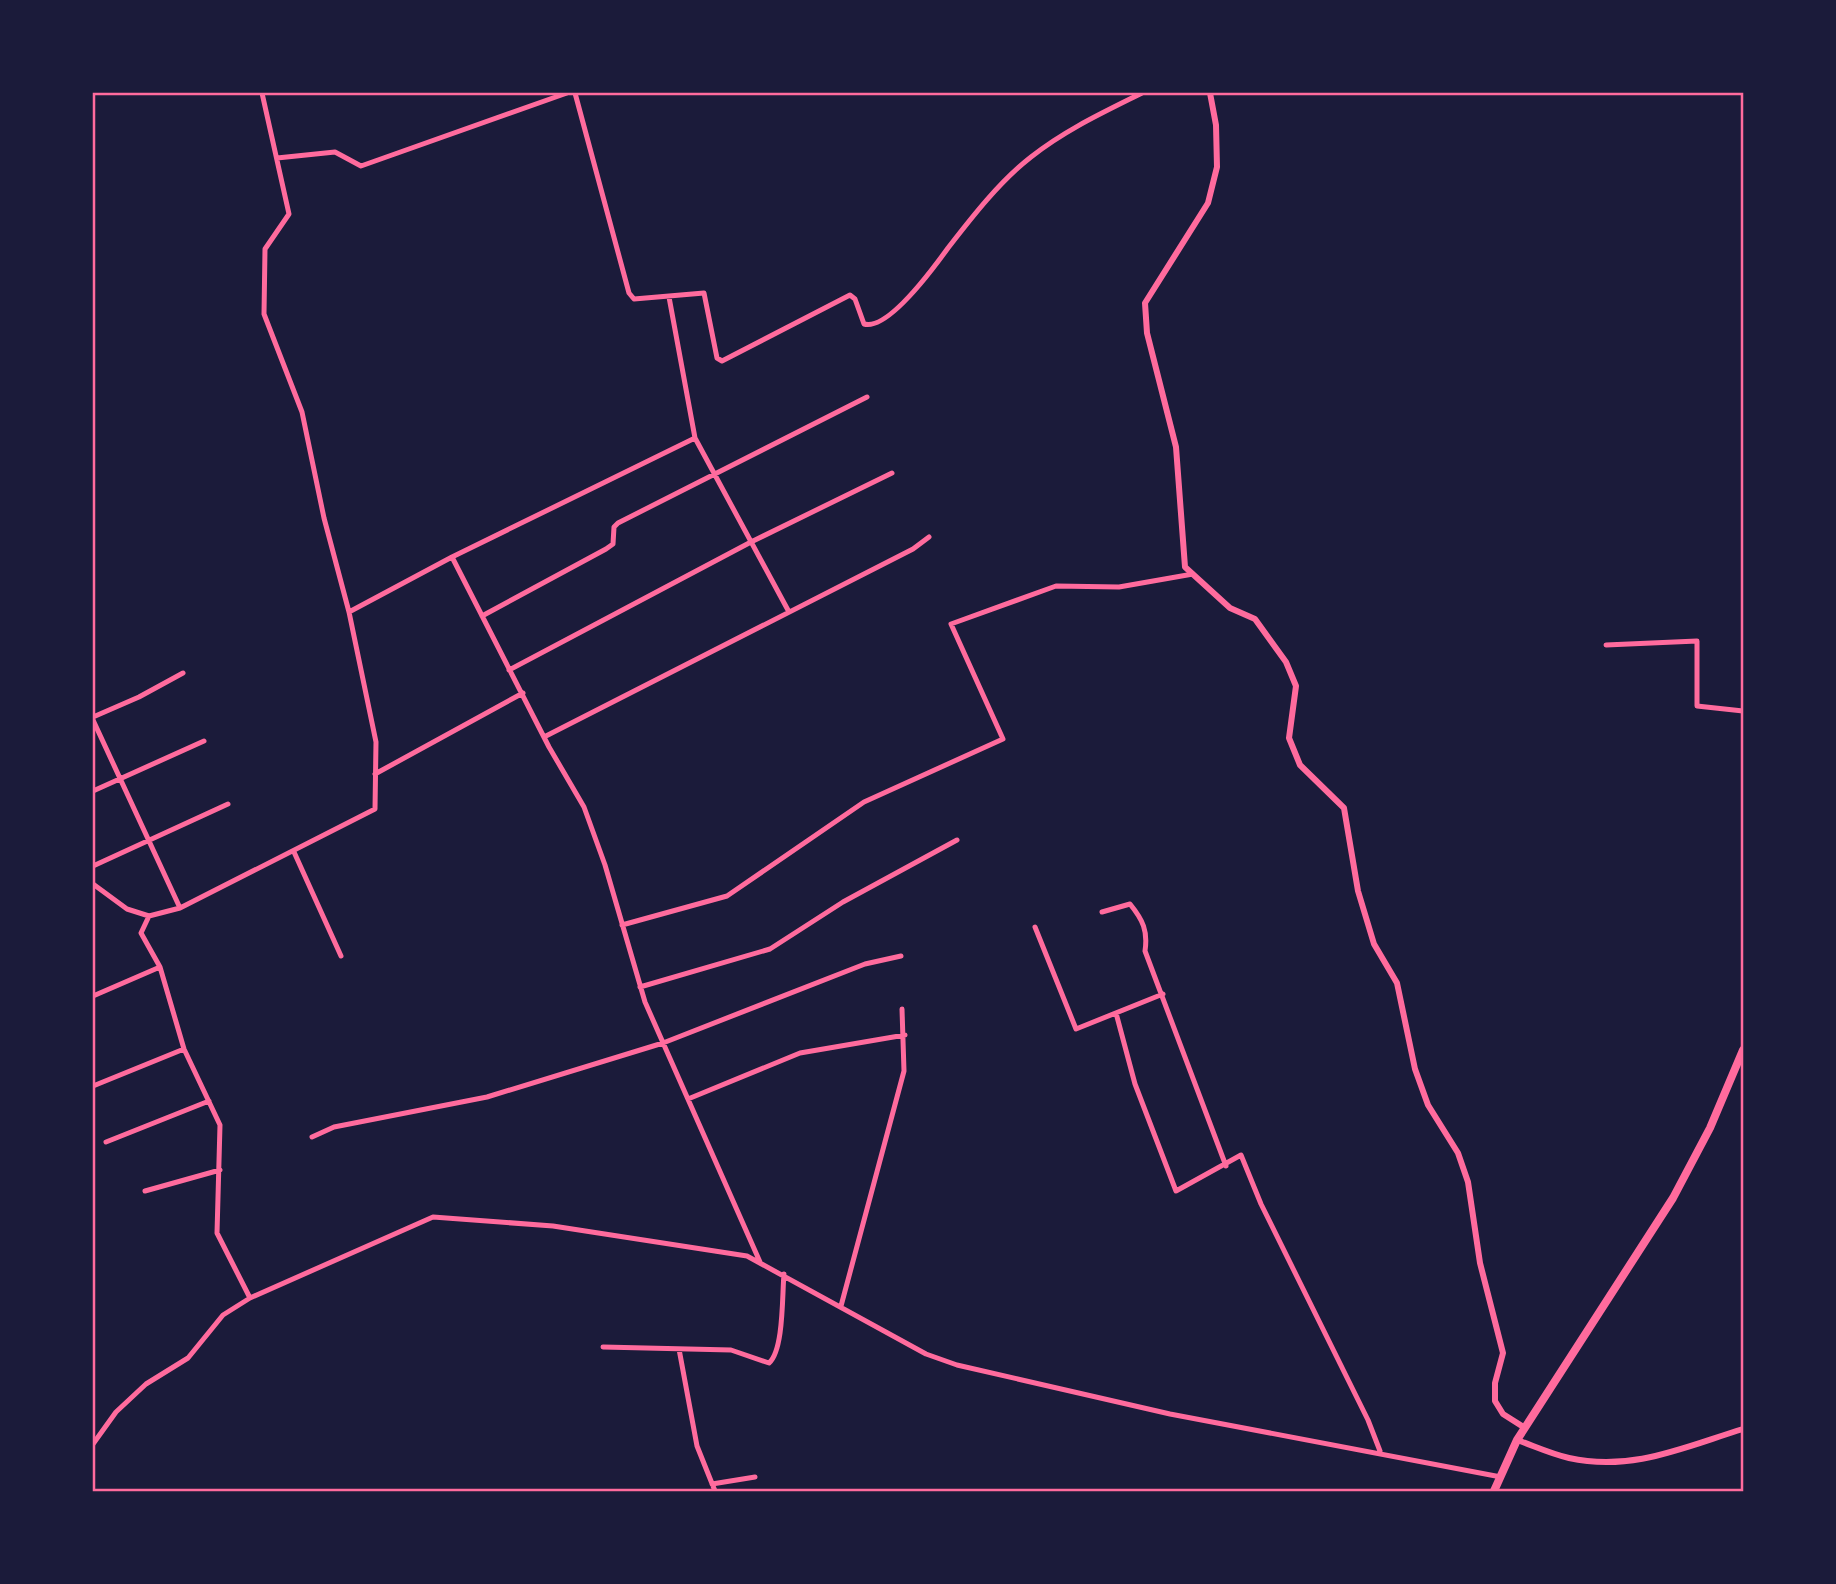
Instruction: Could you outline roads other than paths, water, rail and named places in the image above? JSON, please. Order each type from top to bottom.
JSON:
[{"type":"main road","points":[[1494,1491],[1517,1440],[1673,1198],[1710,1128],[1743,1050]]},
{"type":"street","points":[[93,884],[127,909],[149,916],[180,908],[375,809],[376,742],[349,612],[318,493],[302,412],[264,314],[265,249],[289,214],[262,93]]},
{"type":"street","points":[[278,158],[335,152],[361,166],[567,93]]},
{"type":"street","points":[[575,93],[629,293],[634,299],[704,293],[717,358],[722,360],[850,295],[856,299],[864,324],[874,324],[914,293],[969,222],[1028,159],[1065,133],[1142,93]]},
{"type":"street","points":[[1210,93],[1216,125],[1217,167],[1208,203],[1145,303],[1147,333],[1176,447],[1185,567],[1230,608],[1255,618],[1286,662],[1296,686],[1289,738],[1300,765],[1344,808],[1358,891],[1374,944],[1397,984],[1415,1069],[1428,1105],[1458,1153],[1468,1182],[1480,1263],[1503,1353],[1495,1383],[1495,1401],[1503,1414],[1525,1428]]},
{"type":"street","points":[[668,297],[695,438],[789,612]]},
{"type":"street","points":[[482,616],[606,549],[614,541],[614,527],[618,523],[867,397]]},
{"type":"street","points":[[349,612],[452,557],[695,438]]},
{"type":"street","points":[[509,670],[751,542],[892,473]]},
{"type":"street","points":[[544,737],[913,549],[929,537]]},
{"type":"street","points":[[452,557],[544,737],[584,807],[640,987],[760,1262]]},
{"type":"street","points":[[622,925],[727,896],[864,802],[1003,739],[951,624],[1056,586],[1119,587],[1193,574]]},
{"type":"street","points":[[1606,645],[1697,641],[1698,706],[1743,711]]},
{"type":"street","points":[[180,908],[93,719],[183,673]]},
{"type":"street","points":[[375,774],[523,693]]},
{"type":"street","points":[[93,791],[204,741]]},
{"type":"street","points":[[93,866],[228,804]]},
{"type":"street","points":[[640,987],[770,949],[843,902],[957,840]]},
{"type":"street","points":[[294,852],[341,956]]},
{"type":"street","points":[[1102,912],[1130,904],[1142,919],[1148,936],[1145,951],[1226,1166]]},
{"type":"street","points":[[149,916],[141,933],[160,967],[184,1049],[220,1125],[216,1233],[250,1298]]},
{"type":"street","points":[[1035,928],[1076,1029],[1163,994]]},
{"type":"street","points":[[312,1137],[334,1127],[487,1097],[663,1044],[865,964],[901,956]]},
{"type":"street","points":[[93,996],[160,967]]},
{"type":"street","points":[[841,1306],[904,1071],[905,1035],[902,1009]]},
{"type":"street","points":[[1116,1013],[1135,1084],[1176,1191],[1226,1166],[1241,1155],[1253,1178],[1261,1204],[1368,1420],[1380,1451]]},
{"type":"street","points":[[688,1099],[800,1053],[905,1035]]},
{"type":"street","points":[[93,1086],[184,1049]]},
{"type":"street","points":[[106,1142],[209,1101]]},
{"type":"street","points":[[145,1191],[220,1170]]},
{"type":"street","points":[[93,1444],[117,1412],[146,1384],[188,1358],[223,1315],[250,1298],[433,1217],[568,1228],[747,1256],[784,1273],[926,1354],[1006,1378],[1170,1414],[1380,1451],[1502,1477]]},
{"type":"street","points":[[603,1347],[731,1350],[764,1362],[772,1361],[778,1341],[784,1273]]},
{"type":"street","points":[[679,1349],[693,1429],[715,1491]]},
{"type":"street","points":[[1517,1440],[1568,1458],[1627,1462],[1647,1460],[1743,1429]]},
{"type":"street","points":[[712,1484],[755,1477]]}]
